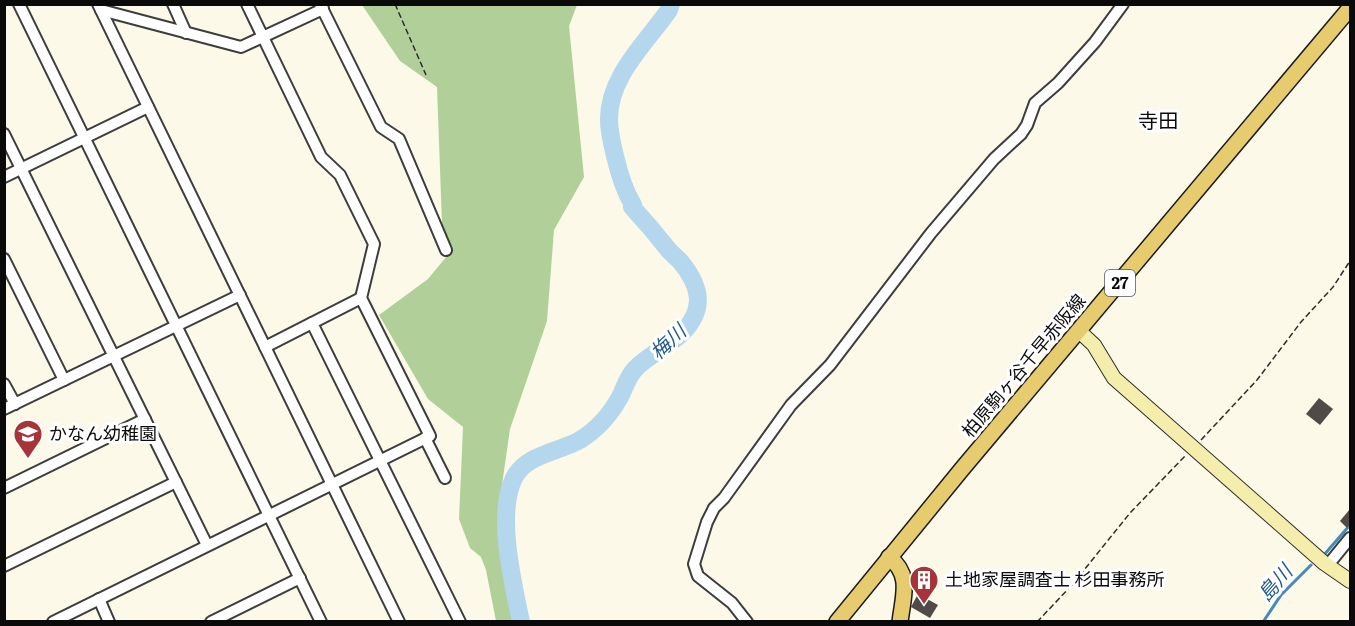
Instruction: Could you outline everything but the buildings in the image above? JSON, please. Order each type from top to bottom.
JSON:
[{"type":"main road","name":"柏原駒ヶ谷千早赤阪線","points":[[837,621],[1350,8]]},
{"type":"main road","points":[[889,557],[899,565],[904,578],[900,621]]},
{"type":"street","points":[[18,4],[321,621]]},
{"type":"street","points":[[172,4],[186,33]]},
{"type":"street","points":[[52,621],[430,436],[361,298],[374,244],[340,175],[321,157],[247,4]]},
{"type":"street","points":[[747,621],[732,603],[698,576],[694,564],[703,532],[714,508],[724,498],[791,405],[830,365],[931,233],[994,159],[1021,134],[1035,103],[1095,42],[1123,4]]},
{"type":"street","points":[[99,7],[241,47],[322,6],[381,127],[399,139],[446,250]]},
{"type":"street","points":[[99,7],[399,621]]},
{"type":"street","points":[[4,177],[148,107]]},
{"type":"street","points":[[4,134],[207,545]]},
{"type":"street","points":[[4,259],[64,380]]},
{"type":"street","points":[[4,384],[10,407],[240,295]]},
{"type":"street","points":[[265,347],[361,298]]},
{"type":"street","points":[[312,323],[460,621]]},
{"type":"street","points":[[1079,331],[1095,345],[1114,378],[1328,565],[1350,581]]},
{"type":"street","points":[[4,488],[145,419]]},
{"type":"street","points":[[425,438],[444,478]]},
{"type":"street","points":[[4,566],[176,482]]},
{"type":"street","points":[[1328,565],[1350,538]]},
{"type":"street","points":[[211,621],[300,578]]},
{"type":"street","points":[[99,599],[109,621]]},
{"type":"path","points":[[394,4],[426,75]]},
{"type":"path","points":[[1037,621],[1072,585],[1130,513],[1257,380],[1301,322],[1333,287],[1350,261]]},
{"type":"green space","points":[[362,5],[577,5],[569,26],[584,177],[554,230],[547,321],[510,429],[499,506],[508,595],[515,621],[496,621],[486,570],[481,557],[470,548],[459,519],[463,427],[428,399],[379,315],[428,279],[451,251],[442,224],[437,87],[400,61]]},
{"type":"waterway","name":"梅川","points":[[521,622],[506,529],[506,510],[514,478],[526,464],[580,440],[598,426],[616,404],[635,369],[671,343],[690,324],[695,315],[698,297],[693,279],[632,207],[618,169],[609,119],[615,88],[622,74],[669,10],[671,4]]},
{"type":"waterway","name":"島川","points":[[1323,556],[1350,525]]},
{"type":"waterway","name":"島川","points":[[1263,622],[1281,595],[1311,565]]},
{"type":"place","name":"かなん幼稚園","points":[[28,460]]},
{"type":"place","name":"土地家屋調査士 杉田事務所","points":[[924,606]]},
{"type":"district","name":"寺田","points":[[1158,121]]}]
